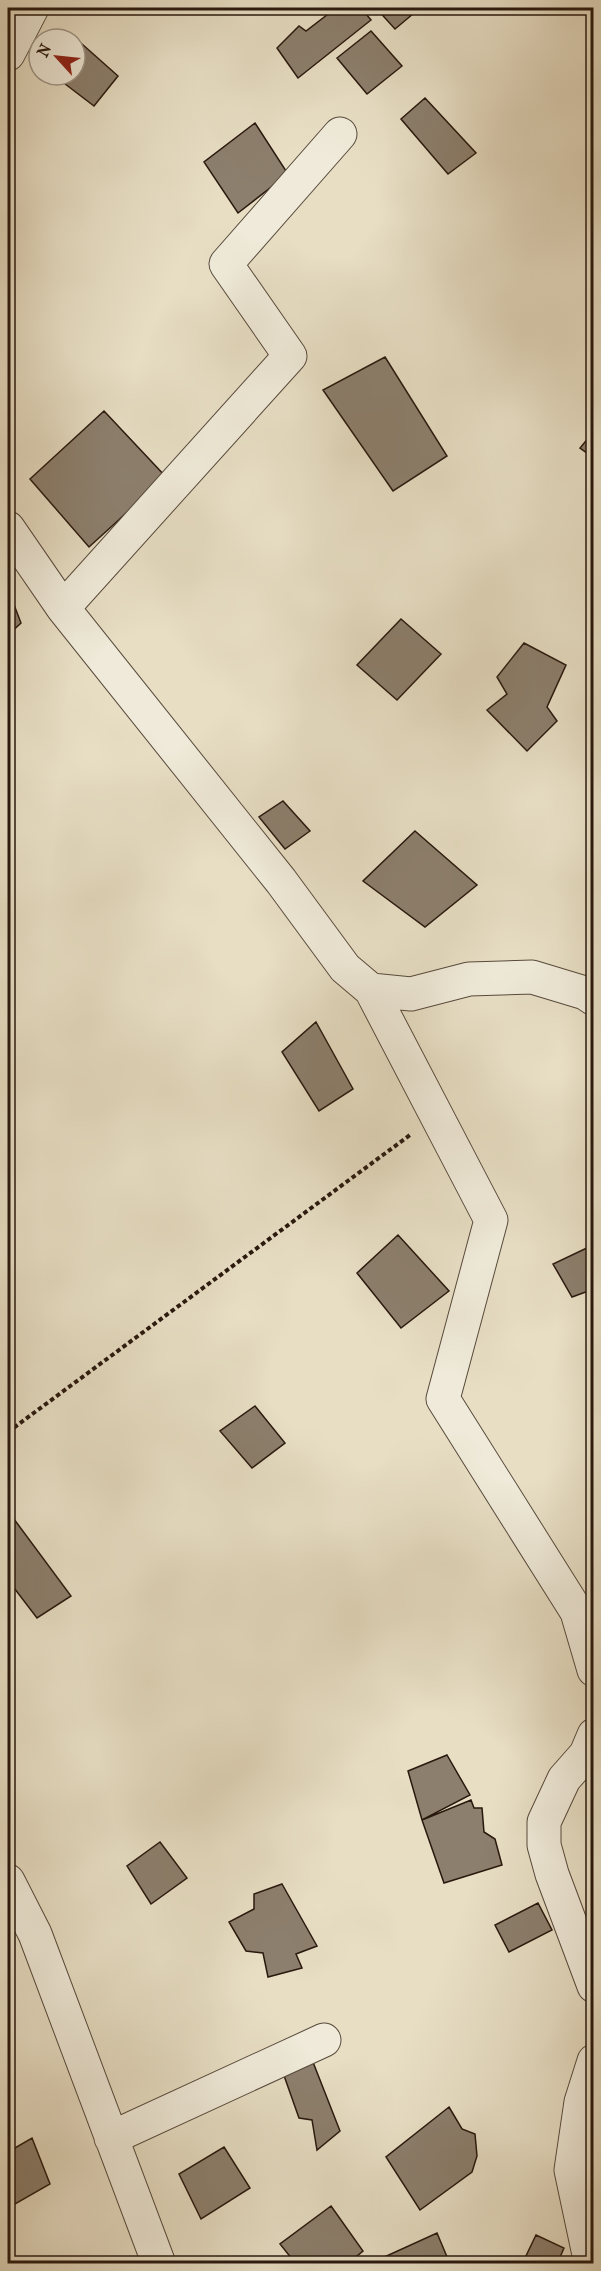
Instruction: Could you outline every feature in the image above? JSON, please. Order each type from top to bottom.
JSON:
[{"type":"street","points":[[8,54],[32,8]]},
{"type":"street","points":[[63,608],[290,356],[226,264],[340,134]]},
{"type":"street","points":[[8,528],[63,608],[281,881],[345,968],[371,990],[491,1220],[443,1399],[577,1612],[594,1670]]},
{"type":"street","points":[[371,990],[411,994],[469,979],[532,977],[585,993],[594,999]]},
{"type":"street","points":[[594,1735],[586,1754],[564,1779],[544,1822],[544,1845],[552,1874],[594,1986]]},
{"type":"street","points":[[8,1881],[35,1934],[159,2264]]},
{"type":"street","points":[[111,2138],[324,2040]]},
{"type":"street","points":[[591,2264],[571,2170],[581,2102],[594,2061]]},
{"type":"path","points":[[8,1432],[436,1115]]},
{"type":"building","points":[[336,8],[361,8],[371,20],[298,78],[277,48],[299,26],[306,31]]},
{"type":"building","points":[[376,8],[420,8],[395,29]]},
{"type":"building","points":[[371,31],[402,66],[367,94],[337,58]]},
{"type":"building","points":[[87,48],[118,76],[94,106],[69,87],[87,87]]},
{"type":"building","points":[[425,98],[476,153],[448,174],[401,119]]},
{"type":"building","points":[[255,123],[288,174],[238,213],[204,162]]},
{"type":"building","points":[[385,357],[447,456],[393,491],[323,390]]},
{"type":"building","points":[[104,411],[166,477],[89,547],[30,479]]},
{"type":"building","points":[[594,431],[594,458],[580,448]]},
{"type":"building","points":[[8,589],[21,623],[8,635]]},
{"type":"building","points":[[401,619],[441,654],[397,700],[357,665]]},
{"type":"building","points":[[524,643],[566,665],[547,707],[557,721],[527,751],[487,710],[507,694],[497,677]]},
{"type":"building","points":[[283,801],[310,831],[285,849],[259,817]]},
{"type":"building","points":[[415,831],[477,885],[425,927],[363,881]]},
{"type":"building","points":[[316,1022],[353,1089],[319,1111],[282,1052]]},
{"type":"building","points":[[398,1235],[449,1291],[401,1328],[357,1273]]},
{"type":"building","points":[[591,1246],[594,1250],[594,1289],[572,1297],[553,1264]]},
{"type":"building","points":[[255,1406],[285,1443],[252,1468],[220,1431]]},
{"type":"building","points":[[8,1511],[71,1596],[37,1618],[8,1580]]},
{"type":"building","points":[[447,1755],[470,1795],[422,1820],[408,1771]]},
{"type":"building","points":[[471,1800],[474,1808],[482,1808],[484,1832],[495,1839],[502,1865],[444,1883],[422,1820]]},
{"type":"building","points":[[160,1842],[187,1878],[151,1904],[127,1866]]},
{"type":"building","points":[[282,1884],[317,1946],[296,1954],[302,1968],[268,1977],[263,1953],[246,1951],[229,1922],[254,1909],[254,1894]]},
{"type":"building","points":[[538,1903],[552,1930],[509,1952],[495,1925]]},
{"type":"building","points":[[311,2057],[340,2131],[317,2150],[312,2120],[299,2118],[282,2070]]},
{"type":"building","points":[[449,2107],[462,2129],[475,2134],[477,2156],[472,2172],[420,2210],[386,2157]]},
{"type":"building","points":[[32,2138],[50,2184],[8,2208],[8,2152]]},
{"type":"building","points":[[224,2147],[250,2188],[201,2219],[179,2174]]},
{"type":"building","points":[[331,2206],[363,2251],[347,2264],[296,2264],[280,2244]]},
{"type":"building","points":[[437,2233],[450,2264],[369,2264]]},
{"type":"building","points":[[536,2235],[564,2248],[557,2264],[544,2264],[526,2256]]}]
